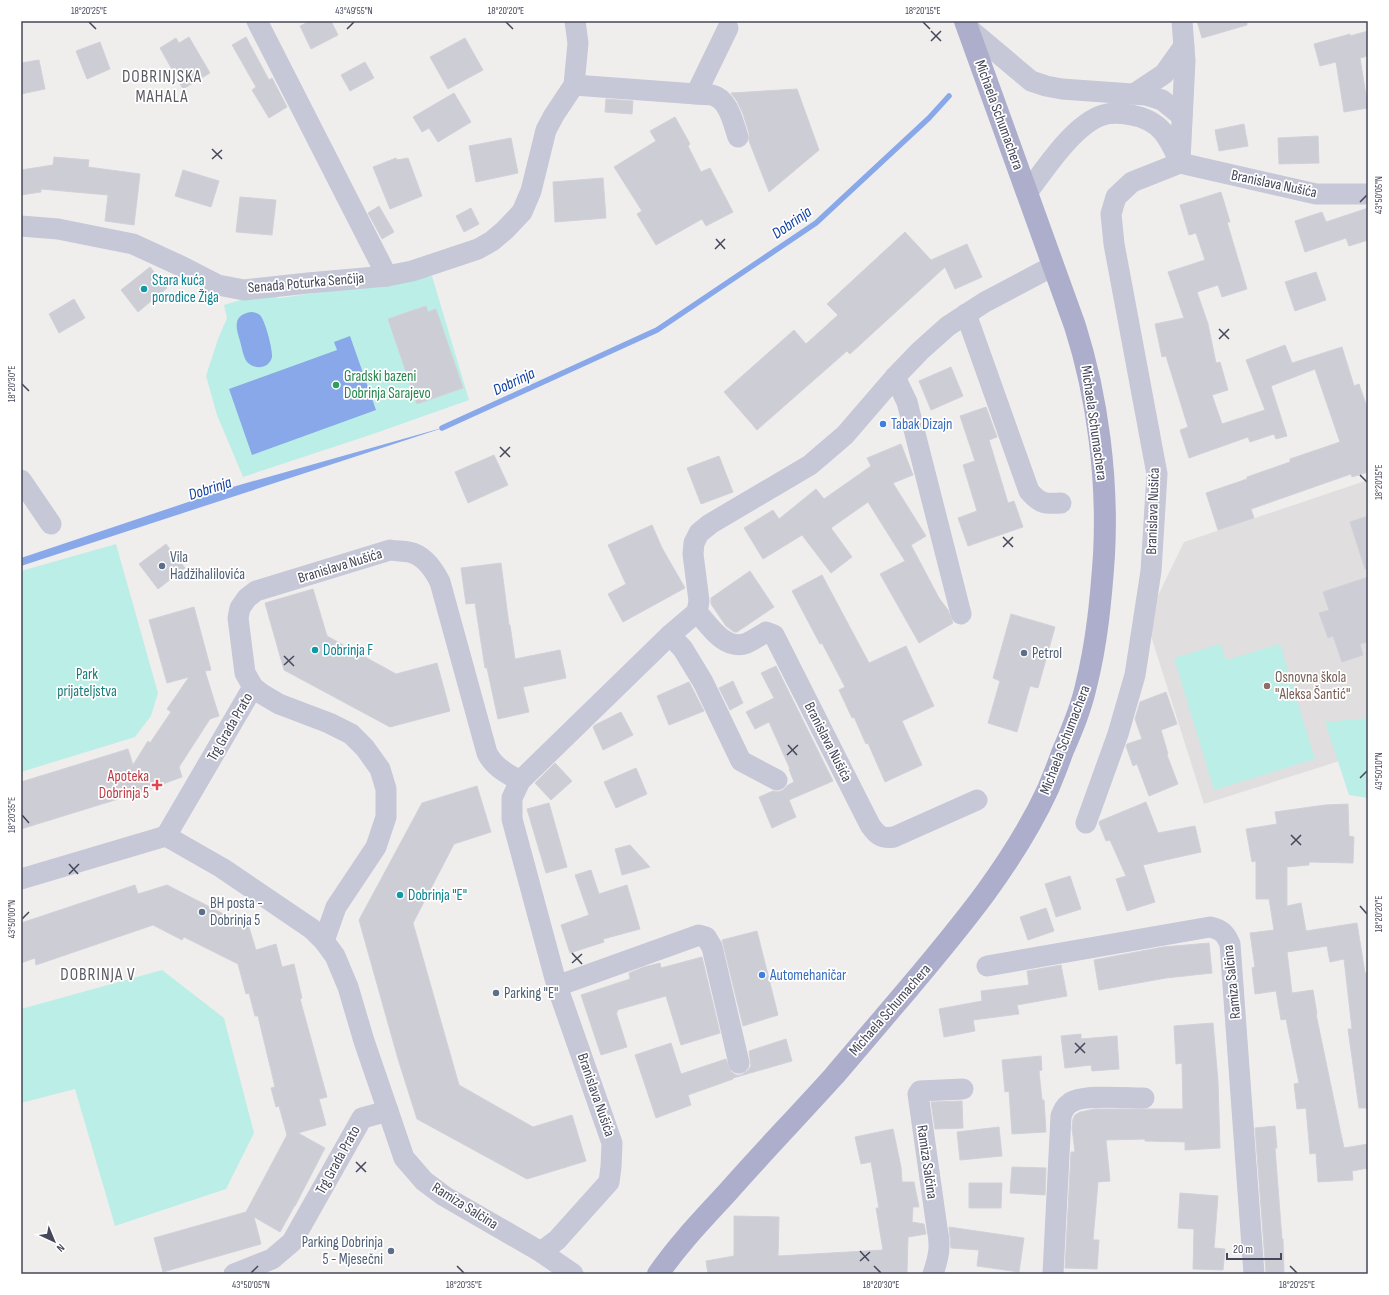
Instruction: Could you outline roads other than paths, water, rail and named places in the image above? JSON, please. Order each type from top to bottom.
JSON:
[{"type":"main road","name":"Michaela Schumachera","points":[[658,1274],[686,1237],[833,1076],[958,930],[994,880],[1028,827],[1047,790],[1071,734],[1086,689],[1097,639],[1102,593],[1106,519],[1099,438],[1090,379],[1077,332],[966,25]]},
{"type":"street","name":"Senada Poturka Senčija","points":[[257,21],[387,276]]},
{"type":"street","name":"Senada Poturka Senčija","points":[[21,226],[58,229],[133,244],[218,285],[244,290],[387,276],[412,271],[478,249],[492,241],[522,212],[531,191],[546,130],[574,85],[578,43],[575,21]]},
{"type":"street","points":[[1180,164],[1185,61],[1182,21]]},
{"type":"street","points":[[966,25],[1031,81],[1062,89],[1146,95],[1162,100],[1182,116]]},
{"type":"street","points":[[696,94],[728,28]]},
{"type":"street","points":[[1134,94],[1164,74],[1184,46]]},
{"type":"street","points":[[574,85],[713,96],[721,100],[727,108],[738,137]]},
{"type":"street","points":[[1027,193],[1064,145],[1084,125],[1103,115],[1117,112],[1142,117],[1182,116]]},
{"type":"street","points":[[1142,117],[1161,129],[1172,145],[1180,164]]},
{"type":"street","name":"Branislava Nušića","points":[[1086,823],[1118,734],[1135,675],[1151,571],[1157,474],[1114,244],[1111,214],[1116,197],[1132,182],[1180,164],[1316,194],[1368,194]]},
{"type":"street","points":[[697,612],[699,602],[693,554],[694,543],[699,533],[710,524],[810,465],[845,435],[895,377],[920,351],[948,326],[985,302],[1053,266]]},
{"type":"street","points":[[966,314],[1029,491],[1036,500],[1046,504],[1062,503]]},
{"type":"street","points":[[895,377],[907,402],[961,614]]},
{"type":"street","points":[[21,480],[51,524]]},
{"type":"street","name":"Branislava Nušića","points":[[253,687],[245,673],[238,618],[240,608],[247,598],[256,591],[390,550],[410,552],[424,560],[434,571],[440,582],[487,753],[491,761],[499,768],[520,781]]},
{"type":"street","name":"Branislava Nušića","points":[[541,1252],[557,1240],[609,1182],[612,1143],[557,986],[512,819],[512,798],[520,781],[670,635],[697,612],[722,639],[732,643],[743,644],[766,632],[774,635],[870,825],[876,834],[886,838],[894,837],[977,800]]},
{"type":"street","points":[[670,635],[683,649],[703,682],[741,760],[777,780]]},
{"type":"street","name":"Trg Grada Prato","points":[[166,836],[253,687],[279,704],[328,723],[351,734],[366,748],[380,769],[386,789],[386,817],[376,848],[336,907],[324,941]]},
{"type":"street","points":[[21,879],[166,836],[222,868],[312,929],[324,941],[335,956],[348,987],[364,1041],[388,1111]]},
{"type":"street","name":"Ramiza Salčina","points":[[987,966],[1210,927],[1219,929],[1226,935],[1230,944],[1254,1274]]},
{"type":"street","points":[[557,986],[699,935],[706,937],[712,947],[739,1063]]},
{"type":"street","name":"Ramiza Salčina","points":[[933,1274],[938,1259],[940,1242],[918,1094],[920,1091],[963,1089]]},
{"type":"street","points":[[1053,1274],[1062,1116],[1065,1108],[1068,1103],[1082,1098],[1144,1098]]},
{"type":"street","name":"Trg Grada Prato","points":[[234,1274],[272,1259],[292,1242],[362,1118],[388,1111]]},
{"type":"street","name":"Ramiza Salčina","points":[[388,1111],[404,1158],[424,1181],[444,1196],[541,1252],[574,1274]]},
{"type":"water","points":[[251,312],[260,315],[262,318],[271,348],[272,357],[270,361],[265,366],[261,367],[250,365],[247,362],[237,331],[238,319],[241,316]]},
{"type":"water","points":[[350,336],[376,410],[252,455],[229,389],[337,350],[334,342]]},
{"type":"water","name":"Dobrinja","points":[[449,426],[21,566],[21,558],[236,486]]},
{"type":"waterway","name":"Dobrinja","points":[[442,428],[657,330],[816,223],[929,118],[949,96]]},
{"type":"place","name":"Stara kuća porodice Žiga","points":[[144,289]]},
{"type":"place","name":"Gradski bazeni Dobrinja Sarajevo","points":[[336,385]]},
{"type":"place","name":"Tabak Dizajn","points":[[883,424]]},
{"type":"place","name":"Vila Hadžihalilovića","points":[[162,566]]},
{"type":"place","name":"Dobrinja F","points":[[315,650]]},
{"type":"place","name":"Petrol","points":[[1024,653]]},
{"type":"place","name":"Osnovna škola \"Aleksa Šantić\"","points":[[1267,686]]},
{"type":"place","name":"Apoteka Dobrinja 5","points":[[157,785]]},
{"type":"place","name":"Dobrinja \"E\"","points":[[400,895]]},
{"type":"place","name":"BH posta - Dobrinja 5","points":[[202,912]]},
{"type":"place","name":"Automehaničar","points":[[762,975]]},
{"type":"place","name":"Parking \"E\"","points":[[496,993]]},
{"type":"place","name":"Parking Dobrinja 5 - Mjesečni","points":[[391,1251]]},
{"type":"district","name":"DOBRINJSKA MAHALA","points":[[162,87]]},
{"type":"district","name":"DOBRINJA V","points":[[98,975]]},
{"type":"park label","name":"Park prijateljstva","points":[[87,682]]}]
